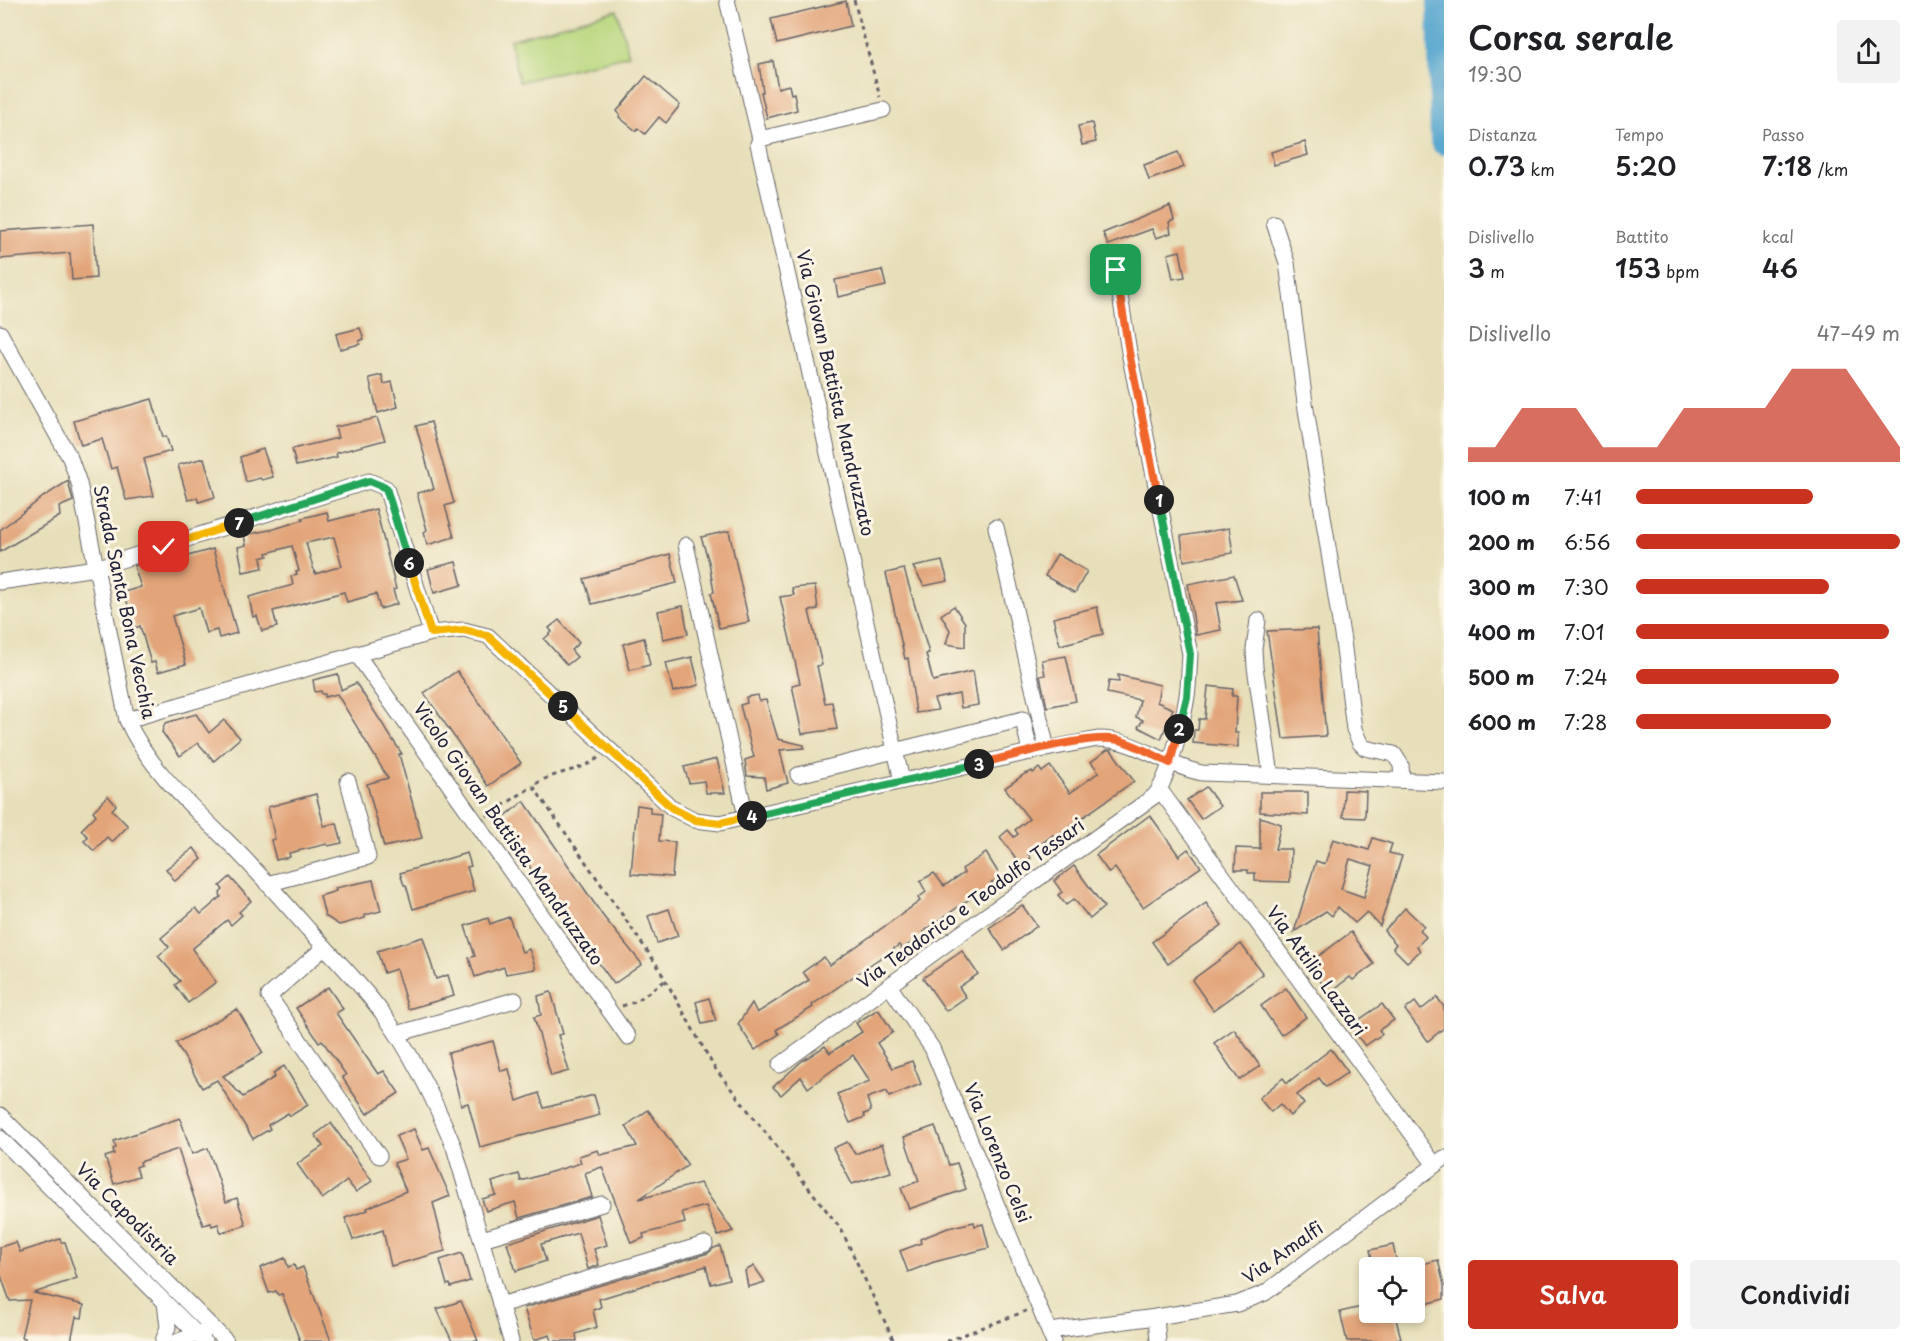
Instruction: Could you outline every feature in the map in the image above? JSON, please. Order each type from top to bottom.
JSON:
[{"type":"street","name":"Via Giovan Battista Mandruzzato","points":[[727,0],[760,139],[758,144],[902,781]]},
{"type":"street","points":[[760,139],[883,110]]},
{"type":"street","points":[[1274,223],[1287,263],[1305,403],[1342,630],[1354,729],[1360,744],[1365,748],[1394,754],[1401,765],[1402,780]]},
{"type":"street","points":[[1116,270],[1131,363],[1190,654],[1187,697],[1170,763],[1160,790]]},
{"type":"street","name":"Strada Santa Bona Vecchia","points":[[0,333],[70,458],[79,483],[127,720],[133,734],[154,766],[325,947],[360,986],[397,1034],[443,1119],[460,1165],[511,1341]]},
{"type":"street","points":[[0,582],[96,568],[369,481],[386,488],[431,633]]},
{"type":"street","points":[[996,527],[1047,749]]},
{"type":"street","points":[[686,545],[746,817]]},
{"type":"street","points":[[1257,620],[1255,668],[1271,775]]},
{"type":"street","points":[[127,720],[356,653],[431,633],[464,630],[488,636],[672,808],[695,820],[720,823],[1030,752],[1098,739],[1118,740],[1170,763],[1202,773],[1444,782]]},
{"type":"street","name":"Vicolo Giovan Battista Mandruzzato","points":[[356,653],[628,1037]]},
{"type":"street","points":[[798,775],[1023,719],[1030,752]]},
{"type":"street","points":[[267,884],[368,857],[348,781]]},
{"type":"street","name":"Via Teodorico e Teodolfo Tessari","points":[[780,1065],[1160,790]]},
{"type":"street","name":"Via Attilio Lazzari","points":[[1160,790],[1439,1162]]},
{"type":"street","points":[[325,947],[269,996],[379,1156]]},
{"type":"street","name":"Via Lorenzo Celsi","points":[[890,987],[932,1047],[1051,1336]]},
{"type":"street","points":[[397,1034],[515,1000]]},
{"type":"street","name":"Via Capodistria","points":[[0,1115],[210,1338]]},
{"type":"street","name":"Via Capodistria","points":[[0,1138],[165,1303],[210,1338]]},
{"type":"street","name":"Via Amalfi","points":[[1051,1336],[1237,1304],[1265,1293],[1439,1162]]},
{"type":"street","points":[[482,1239],[602,1204]]},
{"type":"street","points":[[500,1305],[705,1244]]},
{"type":"street","points":[[163,1341],[168,1327],[165,1303]]},
{"type":"street","points":[[1156,1317],[1158,1341]]},
{"type":"street","points":[[178,1341],[210,1338]]},
{"type":"path","points":[[854,0],[883,110]]},
{"type":"path","points":[[484,818],[543,778],[587,766],[610,749]]},
{"type":"path","points":[[533,786],[657,965],[714,1067],[841,1228],[894,1341]]},
{"type":"path","points":[[947,1341],[1039,1306]]},
{"type":"green space","points":[[617,10],[629,55],[519,82],[510,40]]},
{"type":"building","points":[[846,1],[851,26],[777,44],[771,19]]},
{"type":"building","points":[[773,61],[778,88],[789,85],[791,94],[794,93],[797,110],[767,118],[761,92],[763,92],[759,64]]},
{"type":"building","points":[[646,76],[680,105],[666,123],[659,117],[645,134],[638,128],[636,131],[619,117],[617,111]]},
{"type":"building","points":[[1092,123],[1096,142],[1082,145],[1078,126]]},
{"type":"building","points":[[1305,142],[1308,155],[1274,165],[1271,152]]},
{"type":"building","points":[[1178,152],[1184,167],[1149,180],[1144,165]]},
{"type":"building","points":[[1170,206],[1174,220],[1169,222],[1171,233],[1156,238],[1152,229],[1108,245],[1103,233]]},
{"type":"building","points":[[93,224],[96,278],[72,280],[70,253],[0,259],[0,231]]},
{"type":"building","points":[[1180,251],[1185,277],[1173,279],[1168,254]]},
{"type":"building","points":[[882,270],[886,286],[838,297],[835,280]]},
{"type":"building","points":[[360,328],[364,339],[359,341],[360,344],[340,349],[336,334]]},
{"type":"building","points":[[382,375],[384,384],[392,382],[398,407],[378,413],[369,378]]},
{"type":"building","points":[[152,399],[163,437],[166,436],[171,451],[144,459],[154,496],[126,500],[117,467],[111,469],[102,439],[81,445],[74,421]]},
{"type":"building","points":[[377,418],[385,440],[336,453],[337,457],[296,466],[292,449],[338,438],[335,427]]},
{"type":"building","points":[[431,422],[454,503],[445,506],[454,537],[427,545],[424,532],[427,530],[417,493],[434,489],[416,426]]},
{"type":"building","points":[[263,449],[273,477],[246,482],[240,457]]},
{"type":"building","points":[[204,458],[215,497],[199,502],[197,498],[188,500],[178,465]]},
{"type":"building","points":[[68,481],[73,501],[59,507],[60,516],[0,552],[0,530]]},
{"type":"building","points":[[376,509],[396,589],[393,590],[397,604],[380,609],[376,594],[347,602],[344,592],[273,611],[277,627],[262,631],[257,616],[253,617],[249,597],[293,585],[291,576],[299,571],[292,546],[267,553],[268,556],[261,558],[263,568],[243,572],[238,547],[246,545],[244,535],[274,529],[303,520],[302,518],[327,512],[329,521]],"holes":[[[334,537],[342,566],[315,574],[306,543]]]},
{"type":"building","points":[[1229,528],[1233,553],[1184,561],[1181,536]]},
{"type":"building","points":[[729,531],[749,622],[719,628],[711,593],[714,592],[709,562],[701,537]]},
{"type":"building","points":[[213,549],[237,633],[219,638],[217,630],[206,633],[199,608],[172,616],[186,664],[158,672],[155,662],[151,663],[140,626],[135,628],[124,592],[141,587],[134,566],[162,557],[163,563]]},
{"type":"building","points":[[670,554],[677,583],[592,604],[584,579]]},
{"type":"building","points":[[1057,554],[1087,571],[1075,593],[1045,576]]},
{"type":"building","points":[[942,561],[948,581],[924,586],[913,567]]},
{"type":"building","points":[[456,562],[462,585],[434,593],[428,569]]},
{"type":"building","points":[[904,569],[929,653],[926,654],[933,681],[973,671],[978,705],[961,708],[959,694],[934,699],[938,710],[916,713],[908,658],[905,659],[886,573]]},
{"type":"building","points":[[1234,575],[1242,600],[1216,603],[1221,630],[1196,635],[1188,584]]},
{"type":"building","points":[[815,586],[818,609],[809,611],[822,665],[817,666],[825,703],[832,702],[837,729],[802,734],[792,685],[800,683],[780,597],[794,595],[792,588]]},
{"type":"building","points":[[683,606],[688,634],[663,639],[658,611]]},
{"type":"building","points":[[954,606],[965,623],[965,647],[946,644],[950,630],[941,615]]},
{"type":"building","points":[[1097,607],[1103,634],[1060,645],[1053,618]]},
{"type":"building","points":[[559,620],[579,643],[571,650],[577,657],[567,665],[544,639],[552,632],[549,628]]},
{"type":"building","points":[[1317,629],[1326,736],[1283,739],[1267,631]]},
{"type":"building","points":[[644,638],[650,665],[630,670],[623,644]]},
{"type":"building","points":[[1066,656],[1076,701],[1047,707],[1040,676],[1045,675],[1042,660]]},
{"type":"building","points":[[692,657],[699,685],[673,692],[666,663]]},
{"type":"building","points":[[457,671],[521,763],[488,786],[424,693]]},
{"type":"building","points":[[338,674],[341,690],[356,683],[402,754],[399,754],[422,838],[384,847],[367,784],[388,778],[337,694],[325,697],[321,691],[315,692],[313,680]]},
{"type":"building","points":[[1118,675],[1160,685],[1157,702],[1173,709],[1161,739],[1138,727],[1143,720],[1136,717],[1140,700],[1107,693],[1109,681],[1119,682]]},
{"type":"building","points":[[1208,686],[1233,689],[1232,696],[1237,696],[1235,733],[1238,733],[1238,747],[1193,743],[1194,730],[1198,730],[1199,719],[1205,719]]},
{"type":"building","points":[[758,695],[759,701],[766,700],[778,739],[804,745],[804,748],[780,750],[788,783],[766,789],[764,777],[747,776],[745,760],[754,757],[740,705],[747,703],[746,697]]},
{"type":"building","points":[[196,714],[209,733],[224,720],[240,738],[214,761],[198,743],[180,756],[162,732],[165,723]]},
{"type":"building","points":[[1107,750],[1111,750],[1134,781],[1055,837],[1053,835],[1028,854],[1031,858],[1021,865],[1000,837],[1008,830],[1014,837],[1018,834],[1015,830],[1029,819],[1005,788],[1026,773],[1032,771],[1033,773],[1039,768],[1042,772],[1050,766],[1070,793],[1099,772],[1091,762]]},
{"type":"building","points":[[717,759],[725,793],[706,793],[704,781],[689,783],[684,767]]},
{"type":"building","points":[[1206,787],[1220,806],[1201,819],[1187,800]]},
{"type":"building","points":[[1344,790],[1366,791],[1365,818],[1343,817]]},
{"type":"building","points":[[1260,792],[1308,792],[1308,815],[1260,812]]},
{"type":"building","points":[[316,794],[324,826],[337,823],[342,843],[289,853],[290,857],[276,860],[271,840],[275,839],[268,807]]},
{"type":"building","points":[[108,796],[116,805],[112,810],[128,826],[112,842],[107,837],[94,851],[84,841],[88,837],[81,830],[96,815],[93,811]]},
{"type":"building","points":[[524,801],[603,916],[642,964],[614,984],[499,821]]},
{"type":"building","points":[[637,805],[650,807],[650,813],[661,814],[659,841],[675,842],[672,877],[631,874]]},
{"type":"building","points":[[1150,815],[1179,856],[1188,849],[1201,867],[1143,907],[1115,868],[1109,873],[1096,855]]},
{"type":"building","points":[[1260,817],[1281,824],[1275,849],[1291,849],[1290,882],[1255,881],[1255,873],[1248,873],[1248,870],[1235,870],[1236,848],[1260,849]]},
{"type":"building","points":[[1373,838],[1392,844],[1389,853],[1402,856],[1380,926],[1367,912],[1355,923],[1338,907],[1332,916],[1326,911],[1294,932],[1316,861],[1325,864],[1333,839],[1369,850]],"holes":[[[1350,859],[1373,866],[1364,897],[1341,889]]]},
{"type":"building","points":[[194,848],[202,859],[175,881],[166,869]]},
{"type":"building","points":[[467,853],[471,866],[467,867],[474,891],[413,909],[400,873]]},
{"type":"building","points":[[986,853],[1001,877],[990,884],[992,887],[977,897],[975,895],[902,949],[899,945],[812,1005],[813,1007],[776,1030],[779,1034],[755,1050],[738,1024],[752,1003],[757,1013],[809,980],[803,972],[824,957],[830,965],[920,901],[918,898],[926,892],[920,881],[934,873],[944,886],[964,873],[962,869]]},
{"type":"building","points":[[1074,866],[1104,907],[1090,919],[1074,899],[1066,905],[1058,895],[1062,892],[1054,881]]},
{"type":"building","points":[[230,877],[251,901],[239,912],[242,915],[231,925],[227,920],[192,949],[216,982],[188,1003],[175,985],[180,981],[158,956],[169,947],[161,938],[196,908],[201,914],[221,897],[220,893],[223,890],[220,886]]},
{"type":"building","points":[[373,880],[381,911],[339,925],[325,916],[320,896],[336,891],[335,888]]},
{"type":"building","points":[[1206,903],[1222,925],[1168,964],[1152,942]]},
{"type":"building","points":[[1022,905],[1037,926],[1004,950],[989,928]]},
{"type":"building","points":[[1405,908],[1424,926],[1420,930],[1426,937],[1417,946],[1420,951],[1407,962],[1393,948],[1396,944],[1384,931]]},
{"type":"building","points":[[669,909],[678,936],[657,943],[648,916]]},
{"type":"building","points":[[509,917],[522,952],[529,949],[536,969],[506,974],[504,967],[475,977],[469,958],[475,956],[465,926],[488,918],[490,924]]},
{"type":"building","points":[[1351,932],[1374,964],[1353,980],[1350,977],[1329,993],[1308,964]]},
{"type":"building","points":[[423,937],[436,979],[448,975],[454,996],[408,1009],[396,969],[384,973],[377,951]]},
{"type":"building","points":[[1241,944],[1263,974],[1213,1010],[1192,980]]},
{"type":"building","points":[[962,951],[978,974],[959,987],[966,997],[946,1011],[923,978]]},
{"type":"building","points":[[328,987],[343,1009],[336,1013],[378,1074],[384,1071],[399,1093],[367,1114],[342,1077],[346,1075],[322,1040],[319,1042],[296,1008]]},
{"type":"building","points":[[1286,988],[1306,1017],[1281,1035],[1261,1006]]},
{"type":"building","points":[[551,992],[563,1034],[558,1035],[569,1071],[551,1076],[534,1017],[541,1015],[538,996]]},
{"type":"building","points":[[1437,997],[1444,1007],[1444,1028],[1428,1041],[1405,1010],[1415,1002],[1421,1010]]},
{"type":"building","points":[[709,998],[716,1021],[702,1024],[696,1002]]},
{"type":"building","points":[[1382,1004],[1394,1020],[1379,1030],[1382,1034],[1365,1046],[1350,1026]]},
{"type":"building","points":[[237,1009],[263,1053],[223,1076],[243,1097],[275,1077],[273,1073],[284,1066],[308,1105],[268,1125],[270,1129],[253,1139],[217,1080],[202,1088],[176,1043]]},
{"type":"building","points":[[878,1009],[893,1032],[877,1043],[893,1068],[912,1061],[921,1084],[889,1097],[887,1091],[867,1098],[871,1111],[864,1114],[865,1117],[850,1123],[837,1094],[870,1081],[853,1055],[808,1088],[801,1077],[781,1095],[773,1087],[802,1061],[825,1046],[830,1053],[862,1032],[856,1023]]},
{"type":"building","points":[[1234,1029],[1260,1066],[1239,1080],[1214,1043]]},
{"type":"building","points":[[493,1041],[501,1071],[509,1069],[517,1101],[539,1093],[544,1108],[594,1095],[600,1115],[480,1147],[468,1103],[461,1105],[448,1053]]},
{"type":"building","points":[[1331,1049],[1348,1072],[1326,1087],[1319,1078],[1297,1095],[1304,1104],[1290,1116],[1280,1104],[1271,1112],[1259,1098],[1283,1078],[1287,1083]]},
{"type":"building","points":[[648,1110],[688,1165],[639,1199],[700,1183],[733,1231],[718,1236],[706,1206],[682,1212],[685,1223],[643,1234],[644,1238],[631,1243],[602,1167],[585,1173],[592,1197],[519,1218],[515,1202],[486,1211],[482,1199],[496,1195],[492,1182],[519,1174],[521,1181],[581,1163],[579,1156],[598,1150],[600,1155],[637,1146],[626,1126]]},
{"type":"building","points":[[180,1118],[192,1154],[208,1148],[226,1202],[237,1198],[246,1225],[221,1233],[218,1224],[203,1225],[178,1149],[140,1162],[141,1165],[136,1167],[139,1176],[114,1184],[105,1157],[114,1154],[113,1149],[116,1148],[114,1141]]},
{"type":"building","points":[[331,1123],[372,1181],[356,1192],[347,1181],[322,1199],[297,1164],[323,1146],[315,1135]]},
{"type":"building","points":[[935,1126],[949,1165],[957,1163],[966,1189],[909,1209],[901,1188],[919,1181],[904,1137]]},
{"type":"building","points":[[414,1129],[423,1150],[429,1148],[450,1196],[433,1203],[445,1251],[391,1266],[383,1230],[353,1240],[345,1218],[368,1210],[367,1208],[406,1191],[394,1163],[406,1159],[396,1136]]},
{"type":"building","points":[[847,1142],[855,1154],[882,1144],[891,1172],[852,1184],[833,1148]]},
{"type":"building","points":[[598,1215],[607,1245],[594,1249],[599,1265],[588,1269],[578,1233],[541,1244],[546,1261],[516,1271],[507,1243]]},
{"type":"building","points":[[974,1222],[975,1226],[983,1224],[989,1248],[934,1262],[908,1272],[900,1251],[921,1243],[920,1239],[948,1228]]},
{"type":"building","points":[[60,1239],[61,1242],[65,1242],[77,1278],[34,1293],[84,1305],[82,1318],[76,1317],[71,1341],[24,1341],[25,1338],[21,1337],[30,1300],[10,1301],[0,1273],[0,1247],[16,1242],[20,1252]]},
{"type":"building","points":[[1393,1245],[1396,1257],[1372,1257],[1370,1250]]},
{"type":"building","points":[[720,1246],[729,1279],[711,1284],[706,1266],[599,1299],[601,1307],[593,1310],[597,1327],[576,1334],[577,1341],[552,1341],[550,1335],[534,1340],[524,1308],[708,1253]]},
{"type":"building","points":[[462,1253],[470,1281],[451,1287],[450,1284],[447,1285],[440,1260]]},
{"type":"building","points":[[285,1258],[288,1267],[294,1265],[296,1270],[303,1267],[331,1341],[300,1341],[282,1294],[278,1295],[276,1291],[269,1293],[260,1268]]},
{"type":"building","points":[[1438,1260],[1444,1285],[1444,1299],[1425,1304],[1425,1263]]},
{"type":"building","points":[[754,1266],[765,1282],[748,1287],[745,1271]]},
{"type":"building","points":[[461,1301],[478,1341],[452,1341],[437,1309]]},
{"type":"building","points":[[1359,1308],[1359,1323],[1397,1323],[1401,1338],[1389,1341],[1347,1341],[1340,1312]]},
{"type":"waterway","points":[[1441,0],[1444,141]]},
{"type":"route","points":[[164,547],[369,481],[386,488],[431,633],[464,630],[488,636],[672,808],[695,820],[720,823],[1030,752],[1098,739],[1118,740],[1170,763],[1187,697],[1190,654],[1129,352],[1116,270]]}]
